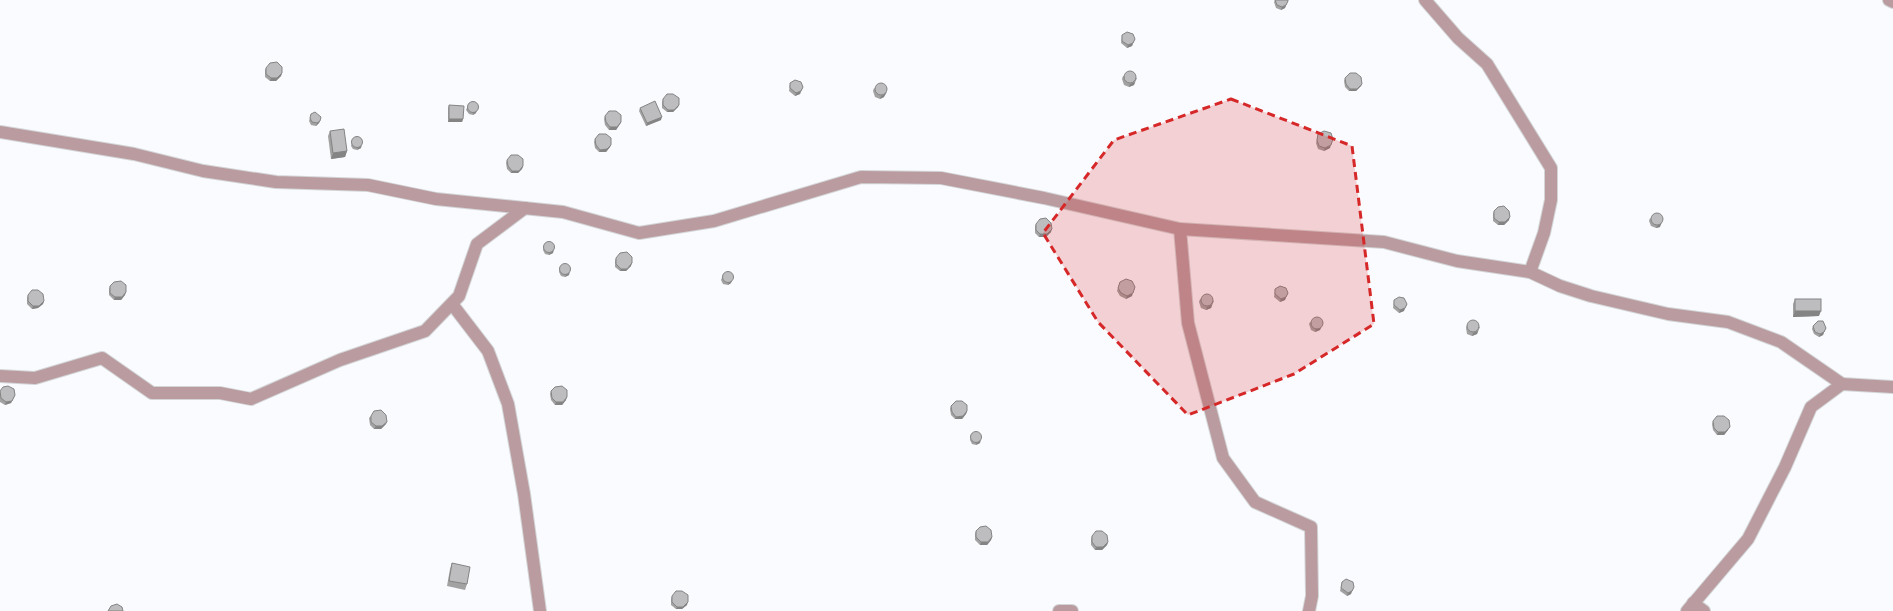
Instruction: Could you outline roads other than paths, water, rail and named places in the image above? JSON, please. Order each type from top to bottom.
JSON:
[{"type":"street","points":[[1425,0],[1458,38],[1487,64],[1551,168],[1550,200],[1544,233],[1530,272]]},
{"type":"street","points":[[1889,0],[1893,2]]},
{"type":"street","points":[[0,132],[134,154],[203,171],[268,181],[368,186],[436,199],[563,212],[639,233],[714,221],[861,177],[941,178],[1044,198],[1180,229],[1384,242],[1457,261],[1530,272],[1560,286],[1591,296],[1668,314],[1728,322],[1781,342],[1842,384],[1893,387]]},
{"type":"street","points":[[0,376],[35,378],[102,358],[152,393],[220,392],[251,399],[340,360],[425,331],[459,296],[478,244],[525,208]]},
{"type":"street","points":[[1180,229],[1188,323],[1222,458],[1255,502],[1311,527],[1312,596],[1309,611]]},
{"type":"street","points":[[452,304],[488,351],[508,404],[524,494],[540,611]]},
{"type":"street","points":[[1704,611],[1690,607],[1748,538],[1785,467],[1811,407],[1842,384]]},
{"type":"street","points":[[1059,611],[1072,611]]}]
